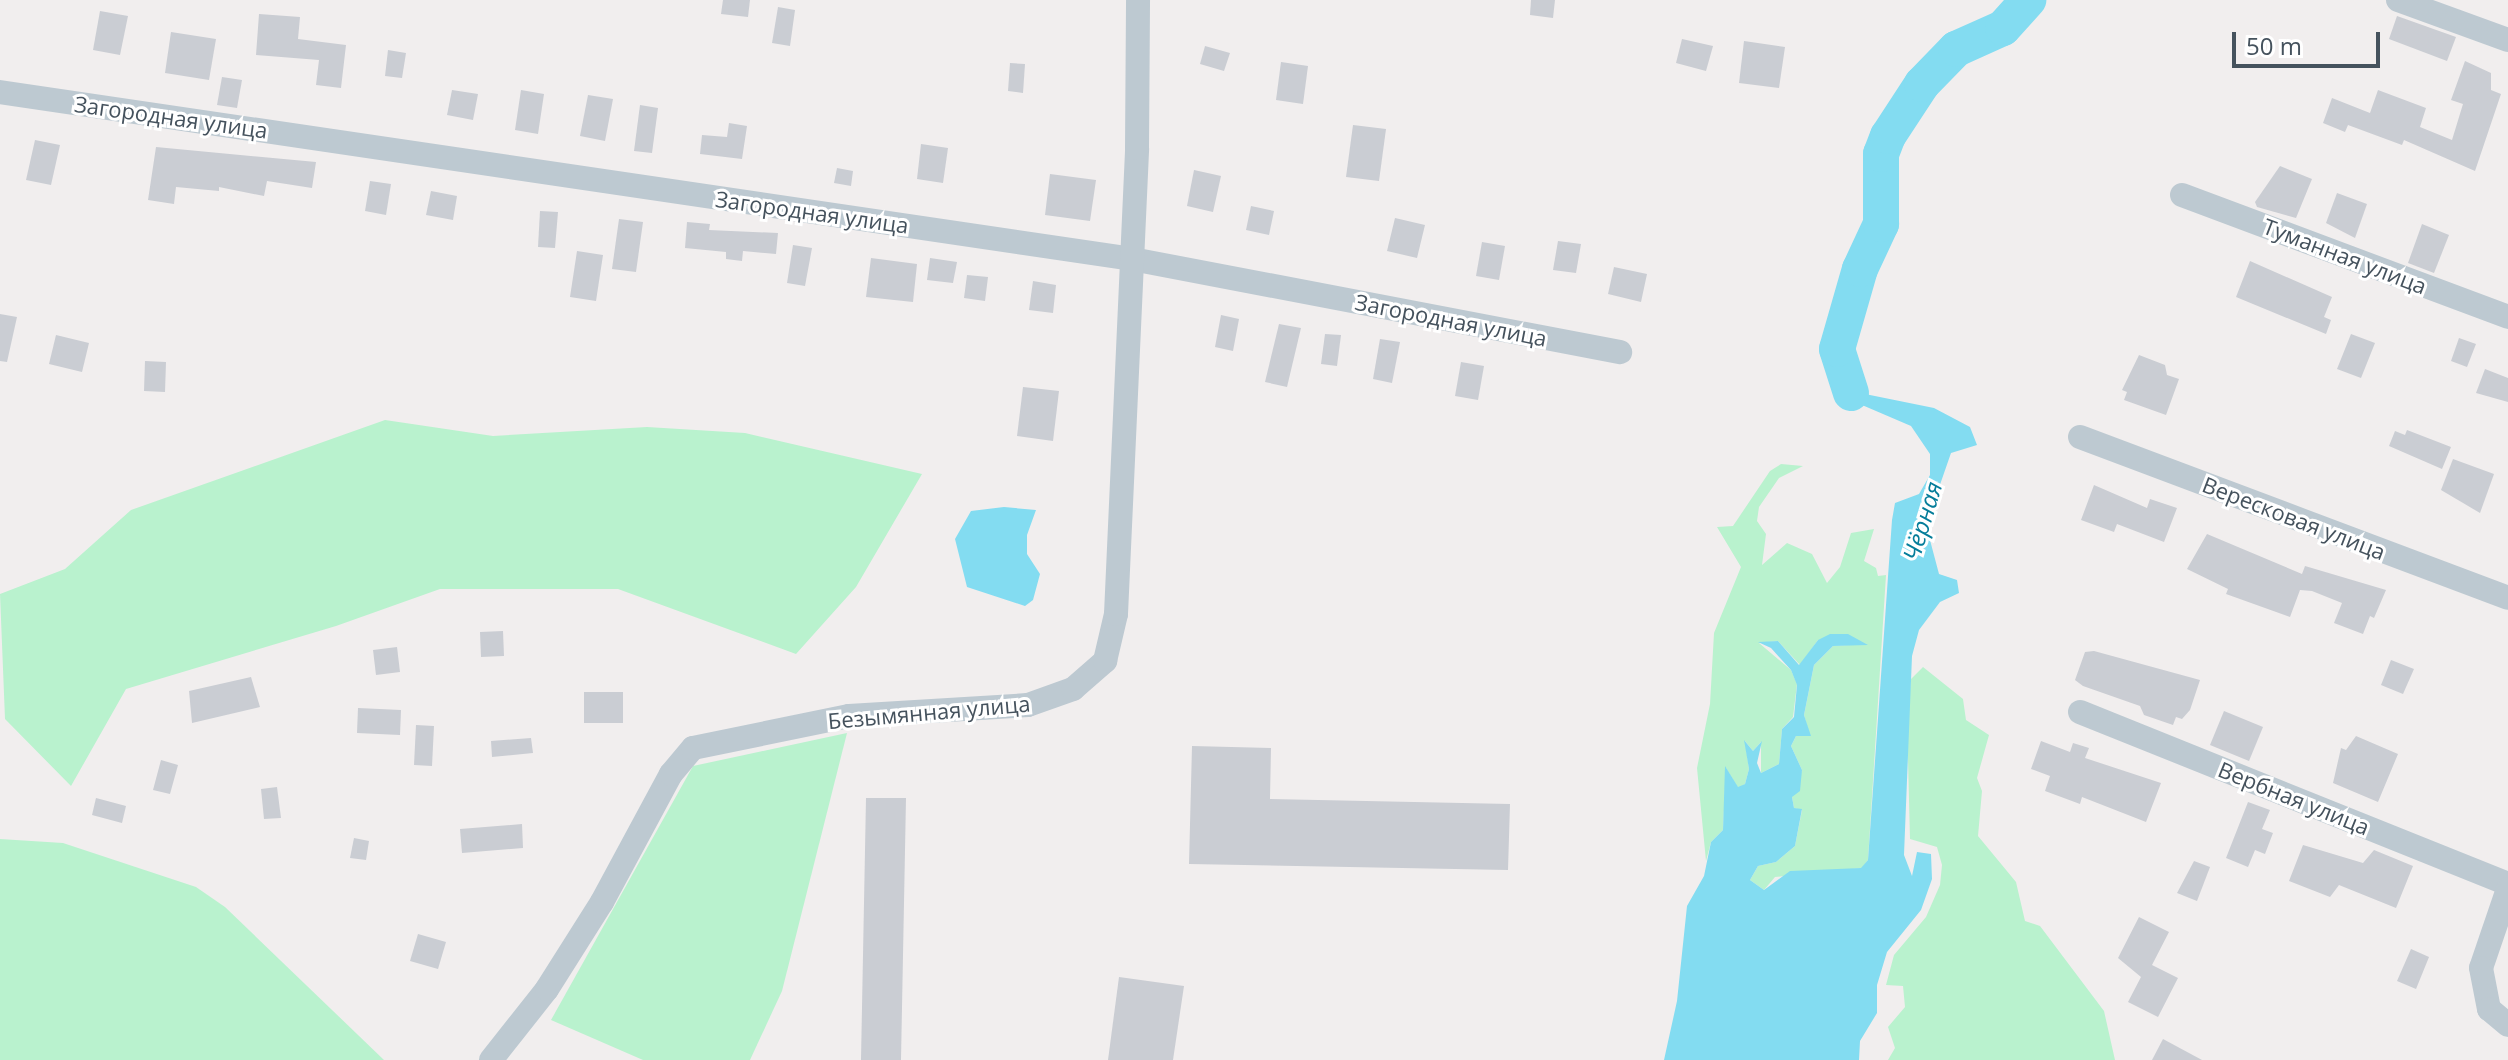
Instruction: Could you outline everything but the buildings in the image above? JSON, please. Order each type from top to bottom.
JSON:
[{"type":"street","name":"Безымянная улица","points":[[491,1060],[547,989],[602,902],[671,774],[693,748],[849,716],[1028,705],[1073,689],[1105,661],[1115,623],[1132,259],[1138,0]]},
{"type":"street","points":[[2398,0],[2508,40]]},
{"type":"street","name":"Загородная улица","points":[[0,92],[1132,259],[1620,352]]},
{"type":"street","name":"Туманная улица","points":[[2182,195],[2508,317]]},
{"type":"street","name":"Вересковая улица","points":[[2080,437],[2508,598]]},
{"type":"street","name":"Вербная улица","points":[[2080,712],[2508,886]]},
{"type":"street","points":[[2508,886],[2481,968],[2489,1009],[2508,1025]]},
{"type":"green space","points":[[385,420],[493,436],[647,427],[745,433],[922,474],[856,587],[796,654],[618,589],[440,589],[336,626],[126,689],[71,786],[5,719],[0,594],[65,569],[131,510]]},
{"type":"green space","points":[[1781,464],[1803,466],[1779,478],[1759,507],[1757,521],[1766,534],[1762,565],[1787,543],[1812,554],[1827,583],[1840,567],[1851,533],[1874,529],[1864,561],[1876,568],[1878,576],[1886,575],[1868,860],[1862,868],[1775,877],[1764,890],[1750,880],[1758,866],[1776,862],[1795,846],[1802,810],[1794,808],[1792,797],[1802,770],[1791,746],[1796,736],[1810,736],[1804,715],[1814,665],[1833,646],[1866,644],[1818,640],[1800,665],[1778,641],[1759,643],[1791,670],[1797,684],[1793,717],[1782,729],[1779,764],[1761,773],[1761,742],[1753,751],[1745,741],[1749,769],[1745,784],[1738,788],[1726,768],[1723,830],[1711,842],[1706,861],[1697,768],[1710,704],[1714,633],[1741,567],[1717,527],[1733,526],[1770,471]]},
{"type":"green space","points":[[1923,667],[1963,699],[1966,720],[1989,735],[1977,778],[1982,791],[1978,836],[2016,882],[2025,921],[2040,926],[2104,1011],[2115,1060],[1888,1060],[1895,1048],[1888,1027],[1905,1007],[1903,986],[1886,985],[1894,955],[1926,917],[1940,885],[1942,865],[1937,847],[1910,839],[1907,720],[1911,679]]},
{"type":"green space","points":[[847,733],[782,991],[750,1060],[643,1060],[551,1020],[693,766]]},
{"type":"green space","points":[[0,839],[63,843],[196,887],[225,907],[384,1060],[0,1060]]},
{"type":"water","points":[[1837,349],[1854,386],[1865,394],[1934,408],[1970,427],[1977,445],[1951,453],[1926,525],[1939,574],[1957,580],[1959,593],[1940,602],[1919,630],[1912,656],[1904,855],[1912,876],[1917,852],[1931,854],[1932,879],[1921,910],[1887,952],[1877,985],[1877,1013],[1860,1041],[1859,1060],[1664,1060],[1677,1001],[1687,906],[1704,876],[1711,842],[1723,830],[1725,766],[1738,787],[1745,784],[1749,769],[1744,740],[1753,751],[1762,741],[1757,763],[1761,773],[1779,764],[1782,729],[1794,717],[1797,685],[1791,670],[1771,648],[1758,642],[1778,641],[1799,665],[1818,640],[1830,634],[1848,634],[1868,645],[1833,646],[1814,665],[1804,715],[1811,736],[1796,736],[1791,746],[1802,770],[1800,791],[1792,797],[1794,808],[1802,809],[1795,846],[1776,862],[1758,866],[1750,880],[1764,890],[1790,871],[1861,868],[1868,860],[1892,520],[1895,503],[1919,494],[1930,475],[1930,454],[1911,426],[1855,402],[1847,404],[1840,397],[1833,377]]},
{"type":"water","points":[[1004,507],[1036,510],[1027,535],[1027,554],[1040,574],[1033,600],[1025,606],[967,587],[955,539],[971,511]]},
{"type":"waterway","name":"Чёрная","points":[[1851,393],[1837,349],[1860,269],[1881,224],[1881,154],[1888,136],[1922,84],[1956,49],[2003,28],[2028,0]]}]
